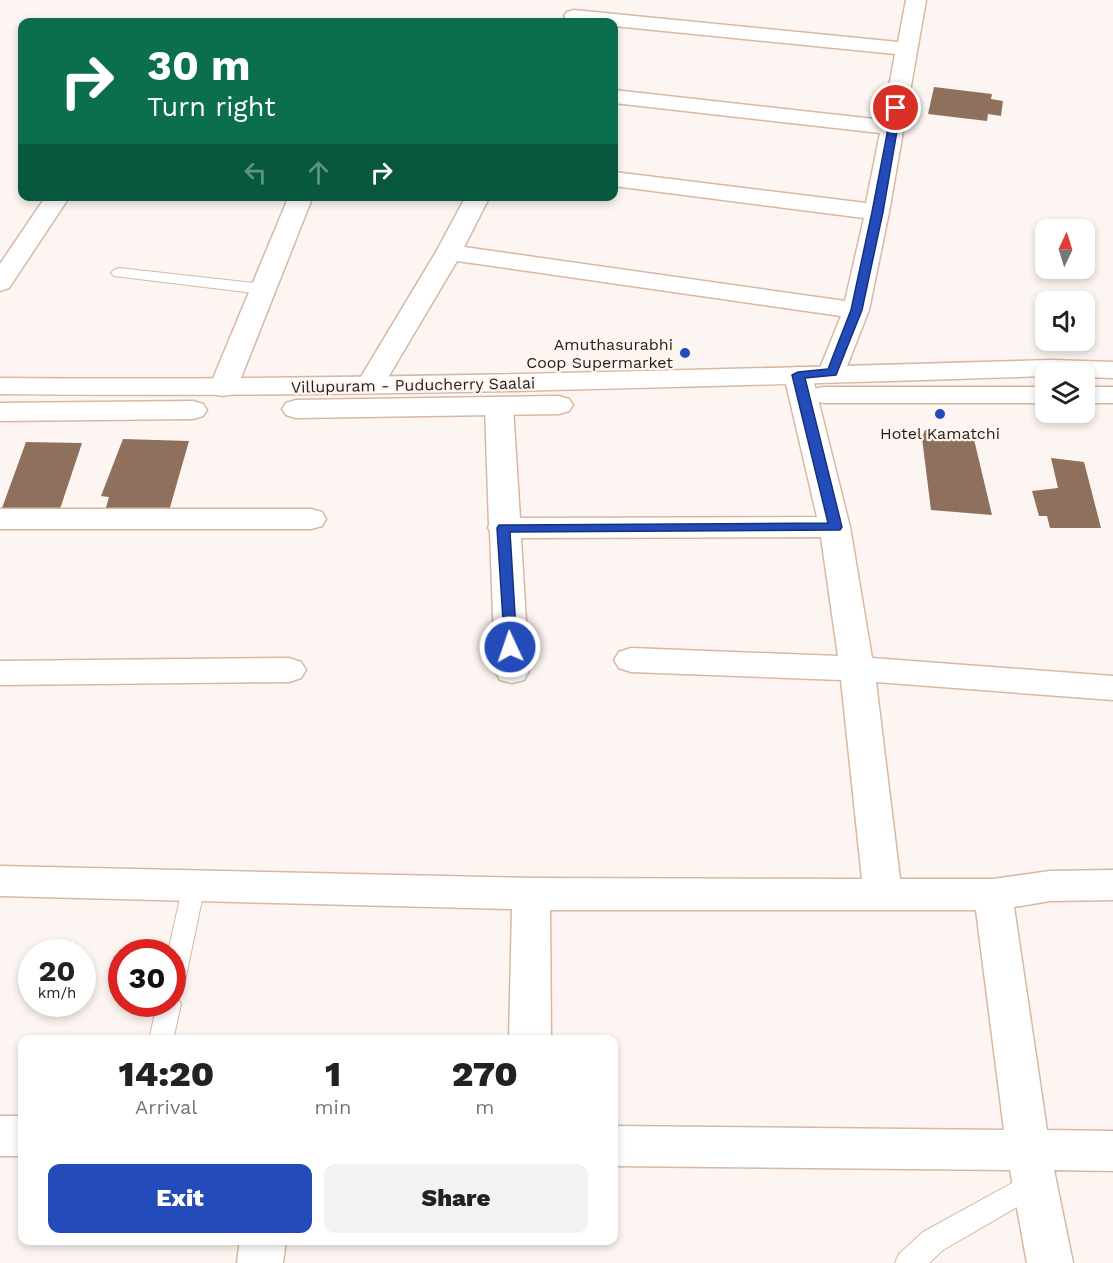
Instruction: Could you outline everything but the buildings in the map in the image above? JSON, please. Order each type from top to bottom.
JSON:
[{"type":"main road","points":[[832,373],[856,310],[878,212],[916,0]]},
{"type":"main road","points":[[576,13],[907,49]]},
{"type":"main road","points":[[618,96],[892,128]]},
{"type":"main road","points":[[618,180],[878,212]]},
{"type":"main road","points":[[0,284],[54,201]]},
{"type":"main road","points":[[223,388],[299,201]]},
{"type":"main road","points":[[370,385],[449,252],[475,201]]},
{"type":"main road","points":[[449,252],[856,310]]},
{"type":"main road","name":"Villupuram - Puducherry Saalai","points":[[0,386],[223,388],[498,384],[801,385],[832,373],[1051,368],[1113,370]]},
{"type":"main road","points":[[0,412],[499,407],[801,385],[1035,395]]},
{"type":"main road","points":[[801,385],[835,527],[857,669],[884,894]]},
{"type":"main road","points":[[1095,395],[1113,395]]},
{"type":"main road","points":[[499,407],[503,528],[512,671]]},
{"type":"main road","points":[[0,519],[311,519]]},
{"type":"main road","points":[[503,528],[835,527]]},
{"type":"main road","points":[[631,660],[857,669],[1113,688]]},
{"type":"main road","points":[[0,673],[289,670]]},
{"type":"main road","points":[[0,881],[531,894],[993,895],[1050,886],[1113,885]]},
{"type":"main road","points":[[530,1035],[531,894]]},
{"type":"main road","points":[[993,895],[1031,1167],[1050,1263]]},
{"type":"main road","points":[[0,1136],[18,1136]]},
{"type":"main road","points":[[618,1146],[1031,1167],[1113,1151]]},
{"type":"main road","points":[[260,1263],[262,1245]]},
{"type":"lane","points":[[119,273],[263,289]]},
{"type":"lane","points":[[182,939],[194,885]]},
{"type":"lane","points":[[162,1035],[166,1017]]},
{"type":"lane","points":[[909,1263],[933,1241],[1031,1167]]},
{"type":"place","name":"Amuthasurabhi Coop Supermarket","points":[[685,353]]},
{"type":"place","name":"Hotel Kamatchi","points":[[940,414]]},
{"type":"route","points":[[510,647],[503,528],[835,527],[798,375],[832,373],[856,310],[878,212],[896,108]]}]
